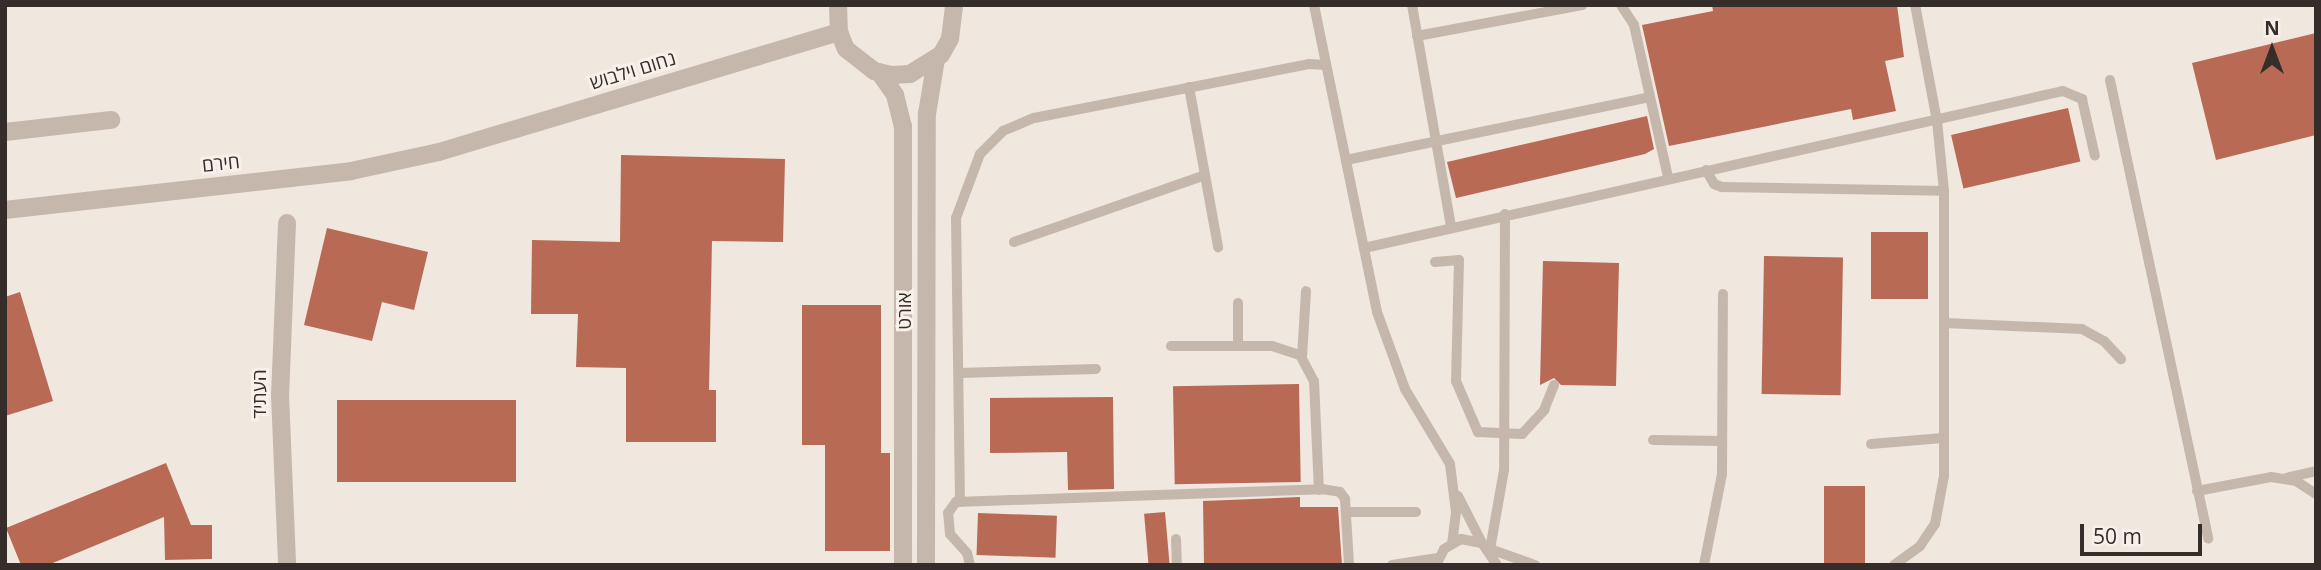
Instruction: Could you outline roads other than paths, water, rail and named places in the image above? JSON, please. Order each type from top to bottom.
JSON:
[{"type":"street","points":[[838,5],[839,32],[859,62],[879,72],[910,74],[936,59]]},
{"type":"street","name":"אורט","points":[[926,565],[926,114],[936,59],[950,39],[954,5]]},
{"type":"street","name":"נחום וילבוש","points":[[439,152],[839,32]]},
{"type":"street","name":"אורט","points":[[879,72],[894,95],[903,126],[903,565]]},
{"type":"street","points":[[5,132],[111,120]]},
{"type":"street","name":"חירם","points":[[5,210],[351,171],[439,152]]},
{"type":"street","name":"העתיד","points":[[286,223],[280,395],[287,565]]},
{"type":"lane","points":[[1314,5],[1377,312],[1405,389],[1450,464],[1455,489],[1452,543],[1437,561],[1392,565]]},
{"type":"lane","points":[[1412,5],[1451,226]]},
{"type":"lane","points":[[1417,36],[1582,5]]},
{"type":"lane","points":[[1621,5],[1634,25],[1668,177]]},
{"type":"lane","points":[[1894,565],[1920,546],[1935,524],[1944,476],[1944,191],[1937,121],[1914,5]]},
{"type":"lane","points":[[960,502],[956,218],[980,154],[1003,131],[1034,118],[1189,87],[1326,65]]},
{"type":"lane","points":[[2110,80],[2208,539]]},
{"type":"lane","points":[[1189,87],[1218,247]]},
{"type":"lane","points":[[1364,248],[1668,177],[1937,121],[2063,91],[2074,93],[2082,99],[2095,156]]},
{"type":"lane","points":[[1346,160],[1435,139],[1649,97]]},
{"type":"lane","points":[[1706,170],[1714,184],[1722,187],[1944,191]]},
{"type":"lane","points":[[1014,242],[1205,176]]},
{"type":"lane","points":[[1486,546],[1504,470],[1505,214]]},
{"type":"lane","points":[[1435,262],[1459,260],[1455,381],[1478,432],[1505,436],[1522,434],[1532,427],[1554,385]]},
{"type":"lane","points":[[1302,357],[1306,291]]},
{"type":"lane","points":[[1704,565],[1722,474],[1723,294]]},
{"type":"lane","points":[[1237,303],[1238,345]]},
{"type":"lane","points":[[1945,323],[2082,330],[2105,341],[2121,359]]},
{"type":"lane","points":[[1171,346],[1238,345],[1289,348],[1302,357],[1314,381],[1319,489]]},
{"type":"lane","points":[[958,373],[1096,369]]},
{"type":"lane","points":[[1871,444],[1943,438]]},
{"type":"lane","points":[[1653,440],[1721,441]]},
{"type":"lane","points":[[2197,491],[2260,478],[2286,478],[2316,471]]},
{"type":"lane","points":[[2286,478],[2316,494]]},
{"type":"lane","points":[[970,565],[967,553],[950,534],[948,513],[951,506],[960,502],[1319,489],[1340,492],[1348,512],[1349,565]]},
{"type":"lane","points":[[1455,489],[1497,565]]},
{"type":"lane","points":[[1348,512],[1416,512]]},
{"type":"lane","points":[[1176,539],[1177,565]]},
{"type":"lane","points":[[1452,543],[1486,546],[1535,565]]}]
